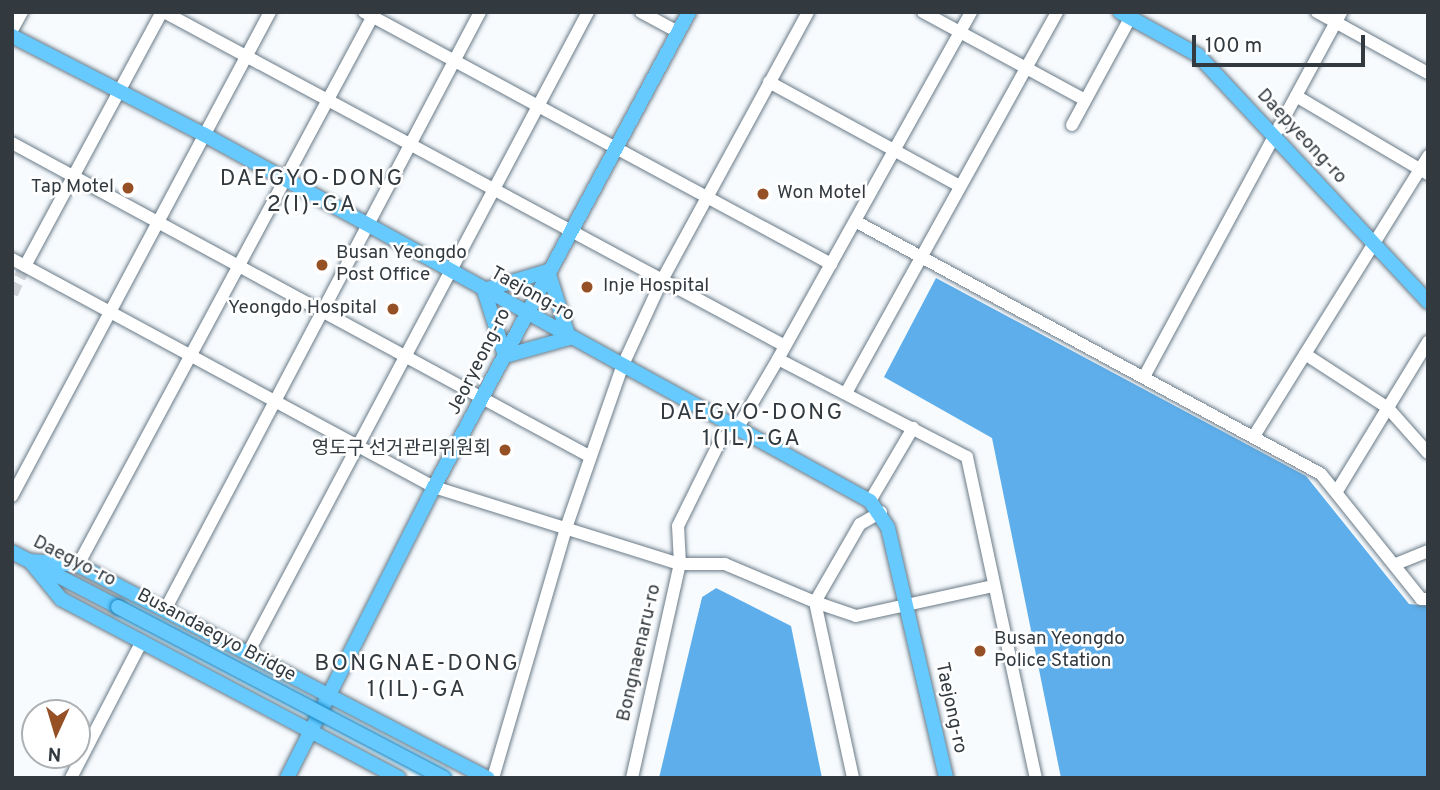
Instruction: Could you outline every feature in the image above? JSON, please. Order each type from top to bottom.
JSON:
[{"type":"main road","name":"Jeoryeong-ro","points":[[287,778],[434,487],[483,402],[569,231],[690,12]]},
{"type":"main road","name":"Daepyeong-ro","points":[[1125,15],[1198,55],[1428,302]]},
{"type":"main road","name":"Taejong-ro","points":[[12,36],[202,134],[870,501],[881,512],[906,605],[946,778]]},
{"type":"main road","points":[[548,271],[569,338],[505,356],[484,290],[548,271]]},
{"type":"main road","name":"Daegyo-ro","points":[[12,552],[118,607]]},
{"type":"main road","points":[[30,561],[78,565],[488,778]]},
{"type":"main road","points":[[30,561],[61,599],[399,778]]},
{"type":"main road","name":"Busandaegyo Bridge","points":[[118,607],[444,778]]},
{"type":"street","points":[[12,30],[22,12]]},
{"type":"street","points":[[26,266],[118,89],[163,12],[785,346]]},
{"type":"street","points":[[12,496],[202,134],[270,12]]},
{"type":"street","points":[[165,610],[369,228],[480,12]]},
{"type":"street","points":[[248,653],[588,12]]},
{"type":"street","points":[[641,12],[678,32]]},
{"type":"street","points":[[493,778],[566,528],[622,367],[662,280],[807,12]]},
{"type":"street","points":[[923,12],[1085,100]]},
{"type":"street","points":[[12,259],[434,487],[680,564],[678,527],[721,439],[737,429],[778,359],[971,12]]},
{"type":"street","points":[[846,393],[1057,12]]},
{"type":"street","points":[[1317,12],[1338,17],[1428,73]]},
{"type":"street","points":[[78,565],[241,267],[329,101],[371,14],[617,145],[831,264]]},
{"type":"street","name":"Daepyeong-ro","points":[[1072,125],[1125,15]]},
{"type":"street","points":[[1144,377],[1338,17]]},
{"type":"street","points":[[769,82],[960,186]]},
{"type":"street","points":[[1296,96],[1424,171]]},
{"type":"street","points":[[12,143],[407,356],[483,402],[589,456]]},
{"type":"street","points":[[1254,436],[1373,243],[1424,171],[1428,156]]},
{"type":"street","points":[[855,220],[1321,474],[1396,564],[1421,599],[1428,599]]},
{"type":"street","points":[[1337,491],[1428,342]]},
{"type":"street","points":[[1305,354],[1388,408],[1428,453]]},
{"type":"street","points":[[778,359],[967,457],[1036,778]]},
{"type":"street","points":[[870,501],[913,428]]},
{"type":"street","points":[[853,778],[815,602],[860,524],[881,512]]},
{"type":"street","points":[[1396,564],[1428,551]]},
{"type":"street","name":"Bongnaenaru-ro","points":[[632,778],[680,564],[725,564],[815,602]]},
{"type":"street","points":[[815,602],[856,616],[994,586]]},
{"type":"street","points":[[71,778],[142,641]]},
{"type":"water","points":[[936,278],[1306,476],[1409,604],[1428,606],[1428,778],[1061,778],[992,438],[884,377]]},
{"type":"water","points":[[716,588],[791,626],[822,778],[659,778],[702,597]]},
{"type":"pier","points":[[711,587],[716,588],[702,597],[656,778],[699,596]]},
{"type":"tunnel","points":[[12,294],[25,266]]},
{"type":"place","name":"Tap Motel","points":[[128,188]]},
{"type":"place","name":"Won Motel","points":[[763,194]]},
{"type":"place","name":"Busan Yeongdo Post Office","points":[[322,265]]},
{"type":"place","name":"Inje Hospital","points":[[587,287]]},
{"type":"place","name":"Yeongdo Hospital","points":[[393,309]]},
{"type":"place","name":"영도구 선거관리위원회","points":[[505,450]]},
{"type":"place","name":"Busan Yeongdo Police Station","points":[[980,651]]},
{"type":"district","name":"DAEGYO-DONG 2(I)-GA","points":[[312,193]]},
{"type":"district","name":"DAEGYO-DONG 1(IL)-GA","points":[[752,427]]},
{"type":"district","name":"BONGNAE-DONG 1(IL)-GA","points":[[417,678]]}]
